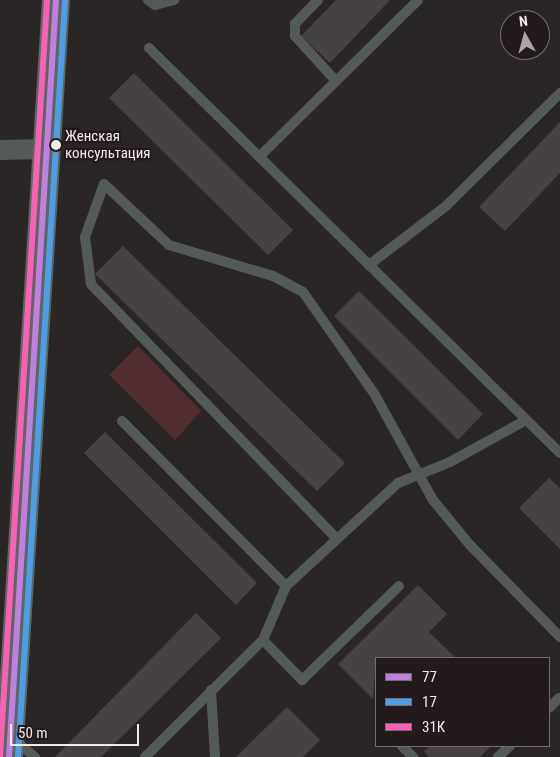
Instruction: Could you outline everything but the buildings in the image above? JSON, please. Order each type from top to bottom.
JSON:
[{"type":"main road","points":[[9,746],[56,0]]},
{"type":"street","points":[[0,150],[47,150]]},
{"type":"lane","points":[[148,0],[155,5],[174,0]]},
{"type":"lane","points":[[318,0],[295,24],[296,36],[336,81]]},
{"type":"lane","points":[[259,157],[418,0]]},
{"type":"lane","points":[[149,48],[560,453]]},
{"type":"lane","points":[[369,265],[446,206],[560,93]]},
{"type":"lane","points":[[338,539],[91,284],[85,237],[104,184],[169,245],[273,276],[303,292],[375,395],[416,476],[470,545],[560,637]]},
{"type":"lane","points":[[122,420],[286,586]]},
{"type":"lane","points":[[144,757],[263,640],[286,586],[398,483],[416,476],[526,420]]},
{"type":"lane","points":[[263,640],[302,680],[399,586]]},
{"type":"lane","points":[[211,690],[215,757]]},
{"type":"lane","points":[[550,707],[559,698]]},
{"type":"lane","points":[[9,746],[35,757]]},
{"type":"lane","points":[[403,747],[413,757]]},
{"type":"lane","points":[[498,757],[509,747]]},
{"type":"shaded area","points":[[138,346],[201,411],[175,440],[109,375]]},
{"type":"transit line","name":"31К","points":[[0,756],[47,0]]},
{"type":"transit line","name":"77","points":[[9,757],[56,0]]},
{"type":"transit line","name":"17","points":[[18,757],[65,1]]},
{"type":"place","name":"Женская консультация","points":[[56,145]]}]
